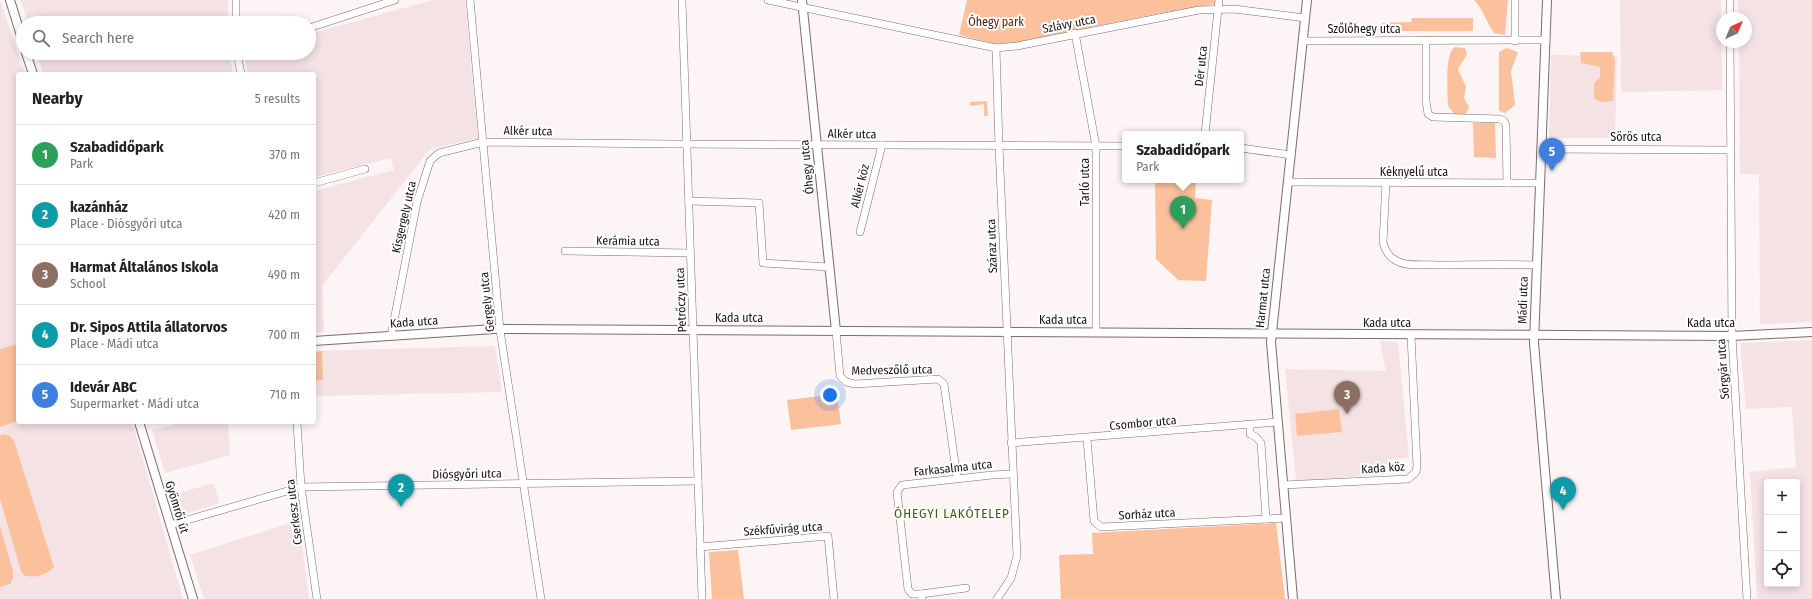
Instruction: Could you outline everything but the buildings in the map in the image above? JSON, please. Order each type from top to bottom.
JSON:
[{"type":"street","points":[[10,0],[16,19]]},
{"type":"street","points":[[236,0],[236,16]]},
{"type":"street","points":[[316,26],[396,0]]},
{"type":"street","name":"Gergely utca","points":[[470,0],[500,330],[541,599]]},
{"type":"street","name":"Petrőczy utca","points":[[682,0],[702,599]]},
{"type":"street","name":"Szlávy utca","points":[[768,0],[802,3],[996,48],[1017,46],[1075,33],[1199,10],[1234,9],[1306,18]]},
{"type":"street","name":"Dér utca","points":[[1205,131],[1219,0]]},
{"type":"street","name":"Harmat utca","points":[[1292,599],[1277,422],[1272,334],[1307,0]]},
{"type":"street","points":[[1514,41],[1515,0]]},
{"type":"street","name":"Mádi utca","points":[[1547,0],[1534,335],[1556,599]]},
{"type":"street","points":[[1730,0],[1730,12]]},
{"type":"street","name":"Óhegy utca","points":[[802,3],[836,331]]},
{"type":"street","name":"Tarló utca","points":[[1075,33],[1096,146],[1096,332]]},
{"type":"street","points":[[1426,40],[1426,102],[1428,114],[1433,117],[1500,119],[1504,121],[1506,125],[1507,183]]},
{"type":"street","name":"Szőlőhegy utca","points":[[1303,41],[1546,40]]},
{"type":"street","name":"Száraz utca","points":[[996,48],[1012,474],[1017,556],[1011,578],[1003,596],[997,599]]},
{"type":"street","name":"Sörgyár utca","points":[[1730,48],[1732,336],[1747,599]]},
{"type":"street","points":[[28,60],[32,72]]},
{"type":"street","points":[[239,60],[242,72]]},
{"type":"street","name":"Alkér utca","points":[[483,142],[1122,146]]},
{"type":"street","name":"Kisgergely utca","points":[[391,336],[417,202],[430,160],[439,153],[483,142]]},
{"type":"street","name":"Alkér köz","points":[[860,232],[882,145]]},
{"type":"street","points":[[1244,148],[1291,155]]},
{"type":"street","name":"Sörös utca","points":[[1541,149],[1731,150]]},
{"type":"street","points":[[316,182],[365,169]]},
{"type":"street","name":"Kéknyelű utca","points":[[1288,182],[1540,183]]},
{"type":"street","points":[[1386,182],[1383,242],[1390,257],[1396,261],[1402,263],[1426,264],[1536,265]]},
{"type":"street","points":[[689,201],[759,203],[763,263],[829,267]]},
{"type":"street","name":"Kerámia utca","points":[[565,251],[690,253]]},
{"type":"street","name":"Kada utca","points":[[316,341],[500,330],[1007,331],[1732,336],[1812,332]]},
{"type":"street","name":"Medveszőlő utca","points":[[836,331],[840,376],[846,382],[855,384],[938,379],[944,384],[957,478]]},
{"type":"street","name":"Kada köz","points":[[1283,485],[1408,479],[1416,472],[1417,466],[1411,334]]},
{"type":"street","name":"Csombor utca","points":[[1011,444],[1277,422]]},
{"type":"street","name":"Gyömrői út","points":[[140,424],[193,599]]},
{"type":"street","name":"Cserkesz utca","points":[[297,424],[301,487],[317,599]]},
{"type":"street","points":[[1250,425],[1250,434],[1261,442],[1266,519]]},
{"type":"street","name":"Sorház utca","points":[[1087,438],[1094,521],[1101,527],[1286,518]]},
{"type":"street","name":"Farkasalma utca","points":[[921,596],[912,594],[908,589],[897,492],[902,485],[957,478],[1012,474]]},
{"type":"street","name":"Diósgyőri utca","points":[[170,524],[301,487],[523,485],[698,481]]},
{"type":"street","name":"Székfűvirág utca","points":[[700,547],[828,536],[834,599]]},
{"type":"street","points":[[921,596],[966,588]]},
{"type":"shaded area","points":[[0,0],[16,47],[16,60],[20,60],[24,72],[16,72],[16,424],[133,424],[183,599],[0,599]]},
{"type":"shaded area","points":[[21,0],[228,0],[228,16],[26,16]]},
{"type":"shaded area","points":[[433,0],[465,0],[478,138],[430,149],[322,286],[324,332],[316,333],[316,190],[394,170],[391,158],[316,177],[316,72],[248,72],[245,60],[316,60],[316,32]]},
{"type":"shaded area","points":[[1620,0],[1721,0],[1721,12],[1716,12],[1716,48],[1722,48],[1722,90],[1621,92]]},
{"type":"shaded area","points":[[1738,0],[1812,0],[1812,322],[1760,324],[1759,174],[1740,174],[1739,48],[1752,48],[1752,12],[1738,12]]},
{"type":"shaded area","points":[[1551,55],[1617,56],[1615,138],[1549,138]]},
{"type":"shaded area","points":[[39,60],[230,60],[233,72],[42,72]]},
{"type":"shaded area","points":[[1812,340],[1812,599],[1757,599],[1750,472],[1796,467],[1792,407],[1746,409],[1740,343]]},
{"type":"shaded area","points":[[1380,341],[1398,342],[1409,458],[1388,459],[1388,464],[1376,465],[1376,475],[1296,481],[1285,369],[1386,371]]},
{"type":"shaded area","points":[[495,346],[502,392],[316,396],[316,351]]},
{"type":"shaded area","points":[[175,424],[228,424],[230,455],[165,473],[152,430]]},
{"type":"shaded area","points":[[213,483],[220,503],[179,516],[173,495]]},
{"type":"shaded area","points":[[299,520],[309,599],[204,599],[190,555]]},
{"type":"green space","name":"Óhegy park","points":[[967,0],[1215,0],[1215,4],[1161,13],[1018,42],[996,44],[959,35]]},
{"type":"green space","points":[[1474,0],[1508,0],[1505,35],[1494,33],[1480,7]]},
{"type":"green space","points":[[1412,18],[1473,18],[1473,31],[1383,31],[1382,23],[1411,22]]},
{"type":"green space","points":[[1455,47],[1465,48],[1467,54],[1458,69],[1466,87],[1464,98],[1469,107],[1466,114],[1456,116],[1448,106],[1447,83],[1449,57]]},
{"type":"green space","points":[[1507,48],[1518,52],[1511,71],[1515,105],[1505,113],[1499,111],[1499,52]]},
{"type":"green space","points":[[1580,52],[1612,52],[1615,60],[1613,101],[1601,102],[1594,98],[1594,83],[1600,77],[1600,67],[1581,63]]},
{"type":"green space","points":[[987,101],[988,116],[984,116],[984,104],[970,106],[970,102]]},
{"type":"green space","points":[[1473,123],[1495,123],[1496,158],[1474,157]]},
{"type":"green space","points":[[1155,183],[1196,183],[1195,198],[1212,200],[1206,281],[1178,280],[1156,259]]},
{"type":"green space","points":[[16,345],[16,422],[0,427],[0,349]]},
{"type":"green space","points":[[322,351],[323,380],[316,381],[316,352]]},
{"type":"green space","points":[[837,394],[841,424],[791,430],[787,400]]},
{"type":"green space","points":[[1339,409],[1342,432],[1297,436],[1295,414]]},
{"type":"green space","points":[[3,434],[10,436],[14,441],[54,567],[40,576],[32,577],[24,575],[21,571],[0,499],[0,435]]},
{"type":"green space","points":[[1276,523],[1285,599],[1061,599],[1059,555],[1093,554],[1092,533]]},
{"type":"green space","points":[[0,526],[13,571],[13,578],[10,584],[0,587]]},
{"type":"green space","points":[[738,550],[744,599],[712,599],[709,552]]},
{"type":"place","name":"Idevár ABC","points":[[1552,171]]},
{"type":"place","name":"Szabadidőpark","points":[[1183,229]]},
{"type":"place","name":"Harmat Általános Iskola","points":[[1347,414]]},
{"type":"place","name":"kazánház","points":[[401,507]]},
{"type":"place","name":"Dr. Sipos Attila állatorvos","points":[[1563,510]]},
{"type":"district","name":"ÓHEGYI LAKÓTELEP","points":[[952,513]]}]
